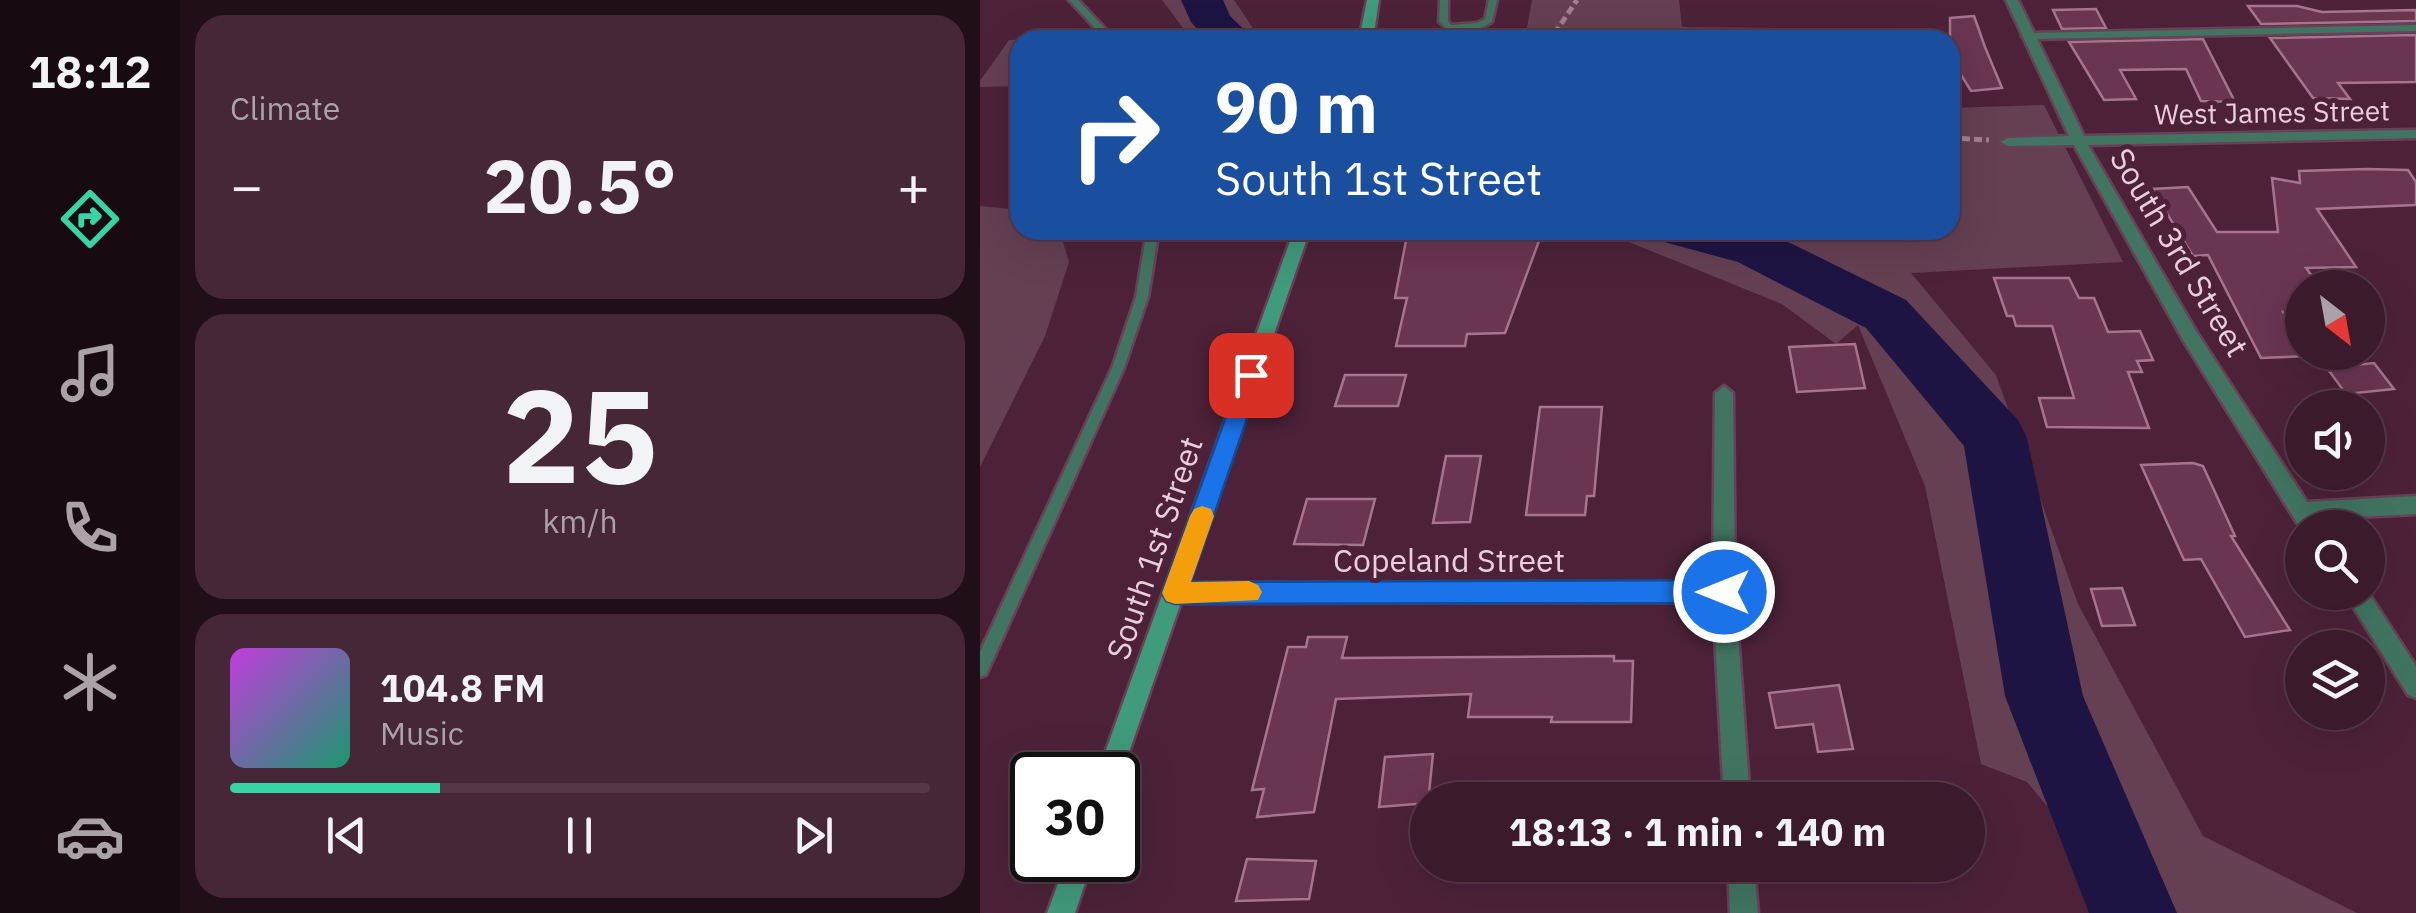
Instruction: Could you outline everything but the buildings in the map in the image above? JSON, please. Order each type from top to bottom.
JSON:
[{"type":"main road","points":[[1368,30],[1373,0]]},
{"type":"main road","name":"South 1st Street","points":[[1118,752],[1299,240]]},
{"type":"main road","points":[[1062,913],[1073,882]]},
{"type":"street","name":"South 3rd Street","points":[[2012,0],[2076,141],[2146,266],[2301,510]]},
{"type":"street","name":"West James Street","points":[[2008,142],[2416,134]]},
{"type":"street","points":[[1724,393],[1724,592],[1736,782]]},
{"type":"street","points":[[2377,510],[2416,505]]},
{"type":"street","name":"Copeland Street","points":[[1175,593],[1724,592]]},
{"type":"street","points":[[2366,610],[2416,687]]},
{"type":"street","points":[[1742,882],[1744,913]]},
{"type":"lane","points":[[1072,0],[1100,30]]},
{"type":"lane","points":[[1444,0],[1443,22],[1450,28],[1479,26],[1490,20],[1493,0]]},
{"type":"lane","points":[[2027,36],[2416,28]]},
{"type":"lane","points":[[980,670],[1118,368],[1142,298],[1151,240]]},
{"type":"path","points":[[1558,30],[1577,0]]},
{"type":"path","points":[[1960,139],[2008,142]]},
{"type":"shaded area","points":[[1162,0],[1234,0],[1254,30],[1184,30]]},
{"type":"shaded area","points":[[1532,0],[1679,0],[1682,27],[1874,30],[1527,30]]},
{"type":"shaded area","points":[[1009,40],[1010,86],[980,87],[980,81]]},
{"type":"shaded area","points":[[2044,105],[2123,262],[1911,273],[1996,375],[2078,604],[2203,836],[2357,913],[2093,913],[2052,812],[2027,782],[1981,764],[1925,486],[1858,325],[1836,344],[1782,304],[1624,240],[1960,240],[1960,108]]},
{"type":"shaded area","points":[[980,206],[1010,209],[1010,240],[1062,240],[1069,262],[1045,336],[980,467]]},
{"type":"waterway","points":[[1202,0],[1212,22],[1221,30]]},
{"type":"waterway","points":[[1722,240],[1757,249],[1886,314],[1995,438],[2044,696],[2133,913]]},
{"type":"slow traffic","points":[[1202,516],[1175,593],[1249,592]]},
{"type":"route","points":[[1251,375],[1175,593],[1724,592]]}]
